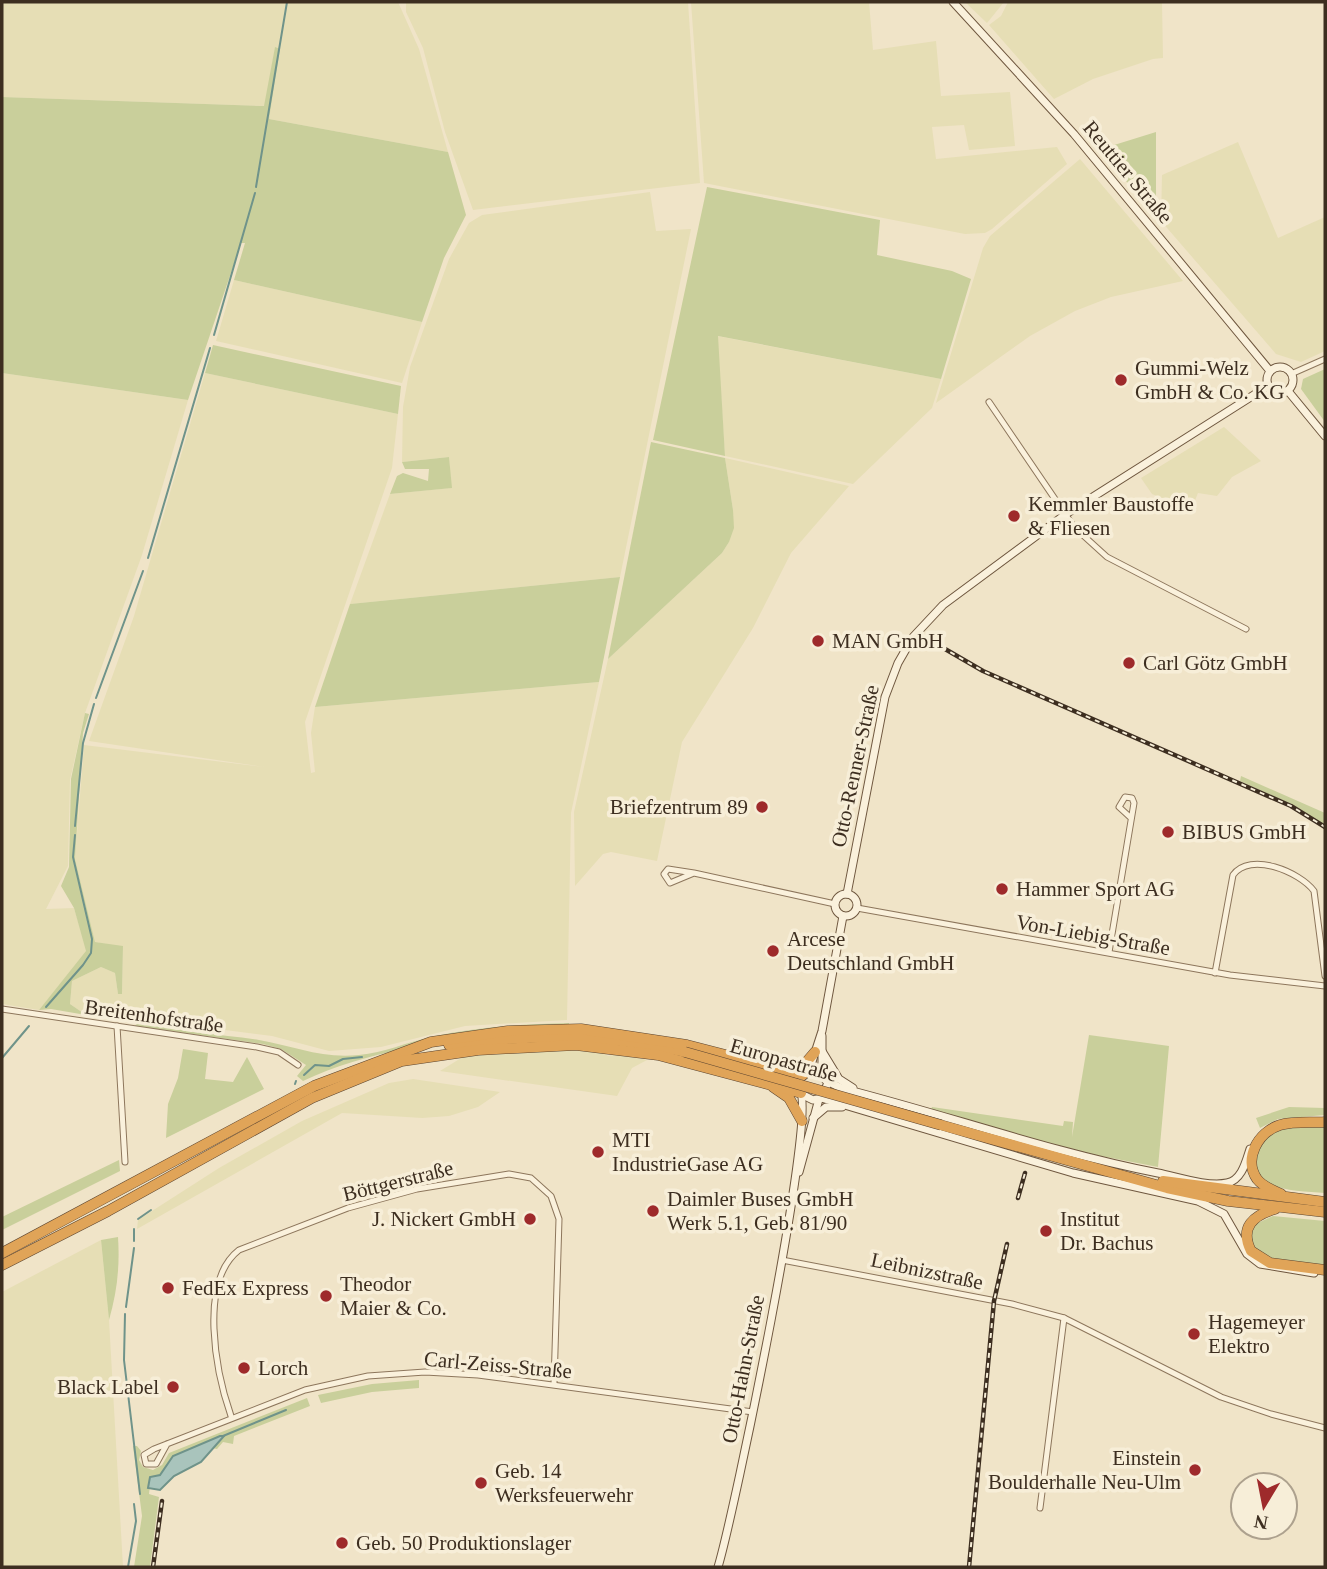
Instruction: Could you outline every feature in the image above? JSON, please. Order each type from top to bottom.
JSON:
[{"type":"highway","points":[[2,1252],[285,1100],[468,1035],[536,1029],[581,1029],[674,1042],[806,1073]]},
{"type":"highway","name":"Europastraße","points":[[401,1057],[465,1043],[568,1037],[640,1044],[685,1052],[1134,1180],[1228,1201],[1325,1212]]},
{"type":"highway","points":[[2,1265],[108,1211],[312,1098],[401,1057],[576,1045],[658,1055],[802,1094]]},
{"type":"highway","points":[[768,1066],[796,1068],[807,1063],[819,1051]]},
{"type":"highway","points":[[766,1083],[789,1098],[806,1121]]},
{"type":"highway","points":[[1291,1199],[1257,1179],[1252,1162],[1255,1146],[1265,1134],[1280,1125],[1325,1120]]},
{"type":"highway","name":"Europastraße","points":[[1085,1165],[1170,1182],[1325,1202]]},
{"type":"highway","points":[[1186,1179],[1238,1191]]},
{"type":"highway","points":[[1181,1196],[1228,1201]]},
{"type":"highway","points":[[1281,1207],[1261,1213],[1250,1222],[1246,1235],[1251,1251],[1270,1263],[1325,1272]]},
{"type":"highway","points":[[2,1245],[23,1242]]},
{"type":"street","name":"Reuttier Straße","points":[[953,2],[1074,134],[1270,371]]},
{"type":"street","points":[[1292,374],[1325,359]]},
{"type":"street","points":[[1288,391],[1275,393],[1268,386],[1270,371],[1280,367],[1292,374]]},
{"type":"street","points":[[1288,391],[1293,382],[1292,374]]},
{"type":"street","name":"Otto-Renner-Straße","points":[[847,894],[885,697],[904,650],[943,605],[1066,514],[1268,386]]},
{"type":"street","points":[[1288,391],[1325,436]]},
{"type":"street","points":[[989,402],[1074,527],[1107,557],[1246,629]]},
{"type":"street","points":[[1109,953],[1131,818]]},
{"type":"street","points":[[1215,973],[1233,875],[1244,866],[1253,865],[1289,873],[1314,891],[1325,976]]},
{"type":"street","points":[[694,873],[674,883],[668,882],[664,874],[668,869],[694,873],[835,904]]},
{"type":"street","points":[[847,894],[856,900],[857,908],[853,914],[843,916],[836,911],[835,904],[839,896],[847,894]]},
{"type":"street","name":"Von-Liebig-Straße","points":[[857,908],[1215,973],[1325,986]]},
{"type":"street","points":[[819,1051],[799,1083],[802,1094],[810,1099],[820,1098],[827,1090],[819,1051],[843,916]]},
{"type":"street","name":"Breitenhofstraße","points":[[2,1009],[268,1049],[288,1057],[298,1065]]},
{"type":"street","points":[[117,1026],[125,1162]]},
{"type":"street","points":[[819,1051],[839,1079],[859,1093]]},
{"type":"street","points":[[806,1073],[825,1077]]},
{"type":"street","name":"Europastraße","points":[[825,1077],[859,1093],[1101,1161],[1186,1179],[1219,1183],[1233,1181],[1242,1171],[1256,1137],[1269,1126],[1291,1119],[1325,1120]]},
{"type":"street","name":"Otto-Hahn-Straße","points":[[718,1567],[753,1412],[797,1176],[806,1121],[802,1094]]},
{"type":"street","name":"Europastraße","points":[[820,1098],[841,1102],[855,1110],[1073,1173],[1181,1196],[1215,1207],[1224,1214],[1247,1254],[1260,1265],[1325,1272]]},
{"type":"street","name":"Otto-Hahn-Straße","points":[[806,1121],[820,1098]]},
{"type":"street","points":[[806,1121],[831,1105],[855,1110]]},
{"type":"street","name":"Böttgerstraße","points":[[231,1416],[220,1379],[215,1303],[217,1280],[230,1257],[239,1250],[348,1208],[417,1189],[509,1174],[531,1178],[542,1185],[558,1210],[554,1384]]},
{"type":"street","name":"Leibnizstraße","points":[[782,1260],[1012,1304],[1064,1318],[1221,1397],[1281,1418],[1325,1428]]},
{"type":"street","points":[[1040,1508],[1064,1318]]},
{"type":"street","name":"Carl-Zeiss-Straße","points":[[167,1444],[156,1464],[145,1463],[146,1453],[231,1416],[305,1390],[368,1376],[445,1373],[554,1384],[753,1412]]},
{"type":"shaded area","points":[[2,2],[398,2],[419,49],[448,152],[269,119],[280,49],[275,48],[265,106],[2,97]]},
{"type":"shaded area","points":[[406,2],[688,2],[700,183],[473,210],[445,132],[423,48],[406,12]]},
{"type":"shaded area","points":[[691,2],[869,2],[873,50],[936,41],[941,96],[1010,92],[1015,146],[969,150],[964,125],[932,127],[936,159],[1057,147],[1067,164],[985,233],[965,234],[704,183]]},
{"type":"shaded area","points":[[965,2],[1004,2],[987,23]]},
{"type":"shaded area","points":[[1008,2],[1162,2],[1163,58],[1093,79],[1054,99],[989,25],[1001,16]]},
{"type":"shaded area","points":[[1238,142],[1278,238],[1325,217],[1325,351],[1301,362],[1276,354],[1161,221],[1162,175]]},
{"type":"shaded area","points":[[1080,159],[1183,281],[1111,297],[1075,311],[1030,336],[936,403],[983,248],[990,236]]},
{"type":"shaded area","points":[[650,192],[656,231],[691,229],[620,577],[350,604],[390,494],[451,488],[449,457],[402,462],[403,407],[410,367],[449,259],[469,223],[482,215]]},
{"type":"shaded area","points":[[234,280],[422,322],[402,383],[216,341]]},
{"type":"shaded area","points":[[717,336],[941,379],[932,408],[853,484],[725,456]]},
{"type":"shaded area","points":[[2,373],[188,400],[142,555],[85,713],[70,780],[68,866],[46,909],[74,908],[87,951],[39,1010],[2,1004]]},
{"type":"shaded area","points":[[205,373],[398,414],[392,468],[305,722],[311,773],[315,772],[311,733],[315,707],[599,682],[571,813],[567,1020],[465,1026],[381,1047],[329,1051],[272,1036],[163,1022],[125,1011],[111,1020],[86,1015],[70,1004],[72,981],[101,967],[115,973],[118,994],[122,994],[123,947],[95,942],[75,859],[84,745],[264,767],[89,741],[134,616]]},
{"type":"shaded area","points":[[1224,427],[1261,461],[1232,477],[1217,496],[1198,493],[1191,510],[1152,494],[1141,478]]},
{"type":"shaded area","points":[[725,458],[849,486],[791,553],[753,628],[682,742],[657,861],[611,852],[603,854],[575,886],[574,812],[608,659],[722,553],[729,542],[733,510]]},
{"type":"shaded area","points":[[569,1050],[602,1052],[608,1056],[619,1054],[647,1060],[632,1068],[617,1096],[440,1071],[466,1055]]},
{"type":"shaded area","points":[[413,1079],[500,1092],[478,1107],[449,1116],[422,1118],[342,1113],[137,1229],[138,1220],[219,1168],[302,1121],[389,1083]]},
{"type":"shaded area","points":[[101,1240],[109,1320],[123,1567],[2,1567],[2,1292]]},
{"type":"green space","points":[[275,47],[280,49],[269,119],[448,152],[466,215],[444,258],[422,322],[234,280],[245,243],[241,243],[188,400],[2,373],[2,97],[264,106]]},
{"type":"green space","points":[[1156,132],[1156,206],[1153,211],[1098,150]]},
{"type":"green space","points":[[707,187],[880,220],[877,255],[952,271],[971,279],[941,379],[718,336],[725,456],[653,440]]},
{"type":"green space","points":[[213,345],[401,386],[398,414],[205,373]]},
{"type":"green space","points":[[1325,369],[1325,422],[1301,389],[1303,379]]},
{"type":"green space","points":[[651,442],[725,458],[734,528],[722,553],[608,659]]},
{"type":"green space","points":[[449,457],[452,488],[390,494],[397,476],[403,473],[428,481],[429,469],[405,469],[402,462]]},
{"type":"green space","points":[[620,577],[599,682],[315,707],[350,604]]},
{"type":"green space","points":[[85,713],[89,714],[83,733],[75,859],[95,942],[123,946],[122,994],[118,994],[115,973],[101,967],[72,981],[70,1004],[86,1015],[51,1009],[39,1010],[86,951],[74,908],[61,886],[69,867],[71,779]]},
{"type":"green space","points":[[1241,776],[1325,813],[1325,825],[1291,804],[1240,781]]},
{"type":"green space","points":[[144,1020],[186,1030],[259,1040],[320,1054],[346,1056],[377,1052],[431,1037],[482,1028],[552,1023],[569,1023],[569,1026],[399,1050],[334,1068],[303,1081],[297,1076],[306,1065],[281,1049],[263,1044],[134,1026]]},
{"type":"green space","points":[[1089,1035],[1169,1046],[1158,1167],[1070,1150],[931,1110],[932,1107],[1063,1126],[1064,1121],[1073,1122],[1072,1137]]},
{"type":"green space","points":[[183,1049],[208,1053],[205,1079],[233,1082],[247,1057],[264,1089],[166,1138],[168,1104],[178,1078]]},
{"type":"green space","points":[[1289,1107],[1325,1108],[1325,1115],[1278,1119],[1260,1128],[1256,1118]]},
{"type":"green space","points":[[1325,1125],[1325,1193],[1285,1189],[1263,1180],[1257,1171],[1256,1159],[1260,1143],[1282,1127]]},
{"type":"green space","points":[[119,1160],[120,1171],[2,1230],[2,1217]]},
{"type":"green space","points":[[1273,1216],[1325,1221],[1325,1266],[1275,1261],[1252,1249],[1251,1226]]},
{"type":"green space","points":[[118,1237],[117,1279],[109,1320],[101,1240]]},
{"type":"green space","points":[[419,1380],[419,1388],[372,1392],[321,1403],[318,1395],[372,1384]]},
{"type":"green space","points":[[307,1398],[310,1406],[234,1436],[233,1444],[223,1442],[217,1449],[212,1448],[221,1440],[176,1455],[160,1475],[151,1477],[149,1494],[159,1497],[150,1567],[134,1567],[142,1516],[133,1446],[137,1446],[141,1451],[139,1460],[143,1467],[153,1470],[162,1465],[169,1453]]},
{"type":"water","points":[[224,1436],[201,1462],[174,1476],[160,1490],[148,1488],[150,1477],[160,1475],[173,1456]]},
{"type":"waterway","points":[[256,187],[287,2]]},
{"type":"waterway","points":[[214,335],[255,193]]},
{"type":"waterway","points":[[148,558],[210,348]]},
{"type":"waterway","points":[[96,698],[143,571]]},
{"type":"waterway","points":[[75,826],[83,743],[94,704]]},
{"type":"waterway","points":[[46,1007],[91,953],[92,939],[73,857],[75,835]]},
{"type":"waterway","points":[[2,1058],[29,1026]]},
{"type":"waterway","points":[[304,1075],[315,1065],[329,1066],[343,1059],[362,1057]]},
{"type":"waterway","points":[[138,1219],[151,1210]]},
{"type":"waterway","points":[[134,1229],[134,1241]]},
{"type":"waterway","points":[[126,1307],[134,1248]]},
{"type":"waterway","points":[[125,1314],[124,1360],[140,1494]]},
{"type":"waterway","points":[[223,1436],[286,1410]]},
{"type":"waterway","points":[[128,1567],[136,1521],[134,1504]]},
{"type":"railway","points":[[933,642],[983,671],[1291,806],[1325,827]]},
{"type":"railway","points":[[1018,1198],[1025,1173]]},
{"type":"railway","points":[[969,1567],[994,1301],[1007,1244]]},
{"type":"railway","points":[[153,1567],[162,1501]]},
{"type":"place","name":"Gummi-Welz GmbH & Co. KG","points":[[1121,380]]},
{"type":"place","name":"Kemmler Baustoffe & Fliesen","points":[[1014,516]]},
{"type":"place","name":"MAN GmbH","points":[[818,641]]},
{"type":"place","name":"Carl Götz GmbH","points":[[1129,663]]},
{"type":"place","name":"Briefzentrum 89","points":[[762,807]]},
{"type":"place","name":"BIBUS GmbH","points":[[1168,832]]},
{"type":"place","name":"Hammer Sport AG","points":[[1002,889]]},
{"type":"place","name":"Arcese Deutschland GmbH","points":[[773,951]]},
{"type":"place","name":"MTI IndustrieGase AG","points":[[598,1152]]},
{"type":"place","name":"Daimler Buses GmbH Werk 5.1, Geb. 81/90","points":[[653,1211]]},
{"type":"place","name":"J. Nickert GmbH","points":[[530,1219]]},
{"type":"place","name":"Institut Dr. Bachus","points":[[1046,1231]]},
{"type":"place","name":"FedEx Express","points":[[168,1288]]},
{"type":"place","name":"Theodor Maier & Co.","points":[[326,1296]]},
{"type":"place","name":"Hagemeyer Elektro","points":[[1194,1334]]},
{"type":"place","name":"Lorch","points":[[244,1368]]},
{"type":"place","name":"Black Label","points":[[173,1387]]},
{"type":"place","name":"Einstein Boulderhalle Neu-Ulm","points":[[1195,1470]]},
{"type":"place","name":"Geb. 14 Werksfeuerwehr","points":[[481,1483]]},
{"type":"place","name":"Geb. 50 Produktionslager","points":[[342,1543]]}]
